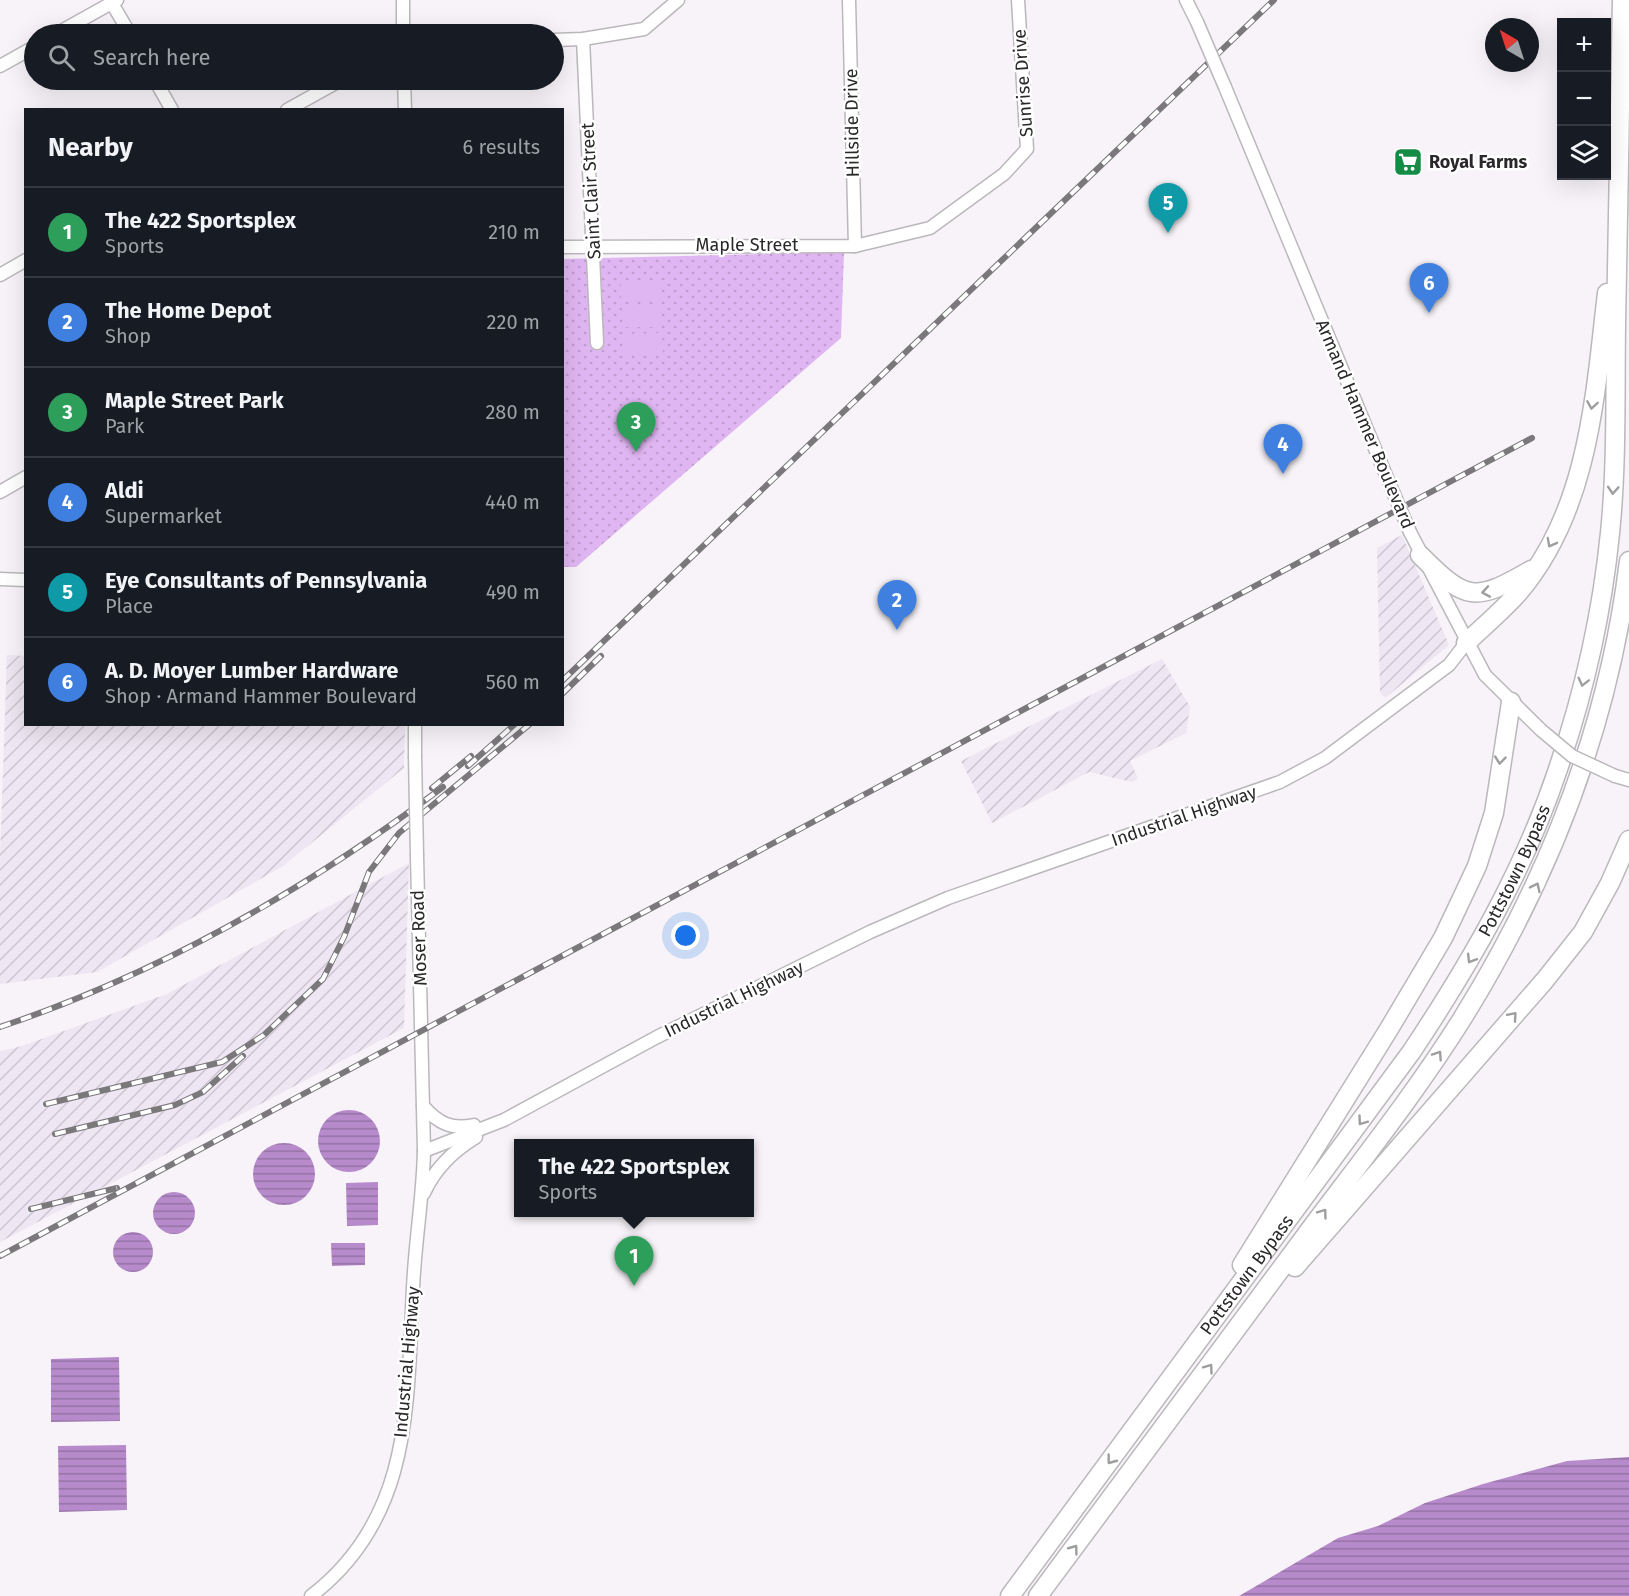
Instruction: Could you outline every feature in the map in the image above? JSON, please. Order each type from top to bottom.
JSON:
[{"type":"highway","name":"Pottstown Bypass","points":[[1010,1596],[1412,1051],[1473,956],[1508,892],[1537,827],[1558,769],[1588,663],[1610,535],[1615,431],[1622,0]]},
{"type":"highway","points":[[1466,643],[1519,592],[1537,566],[1567,512],[1585,449],[1599,361],[1620,178]]},
{"type":"highway","points":[[1420,555],[1454,587],[1469,593],[1494,591],[1537,566]]},
{"type":"highway","name":"Pottstown Bypass","points":[[1038,1596],[1418,1084],[1460,1022],[1515,929],[1539,880],[1563,822],[1597,722],[1613,657],[1629,561]]},
{"type":"highway","points":[[1146,1413],[1225,1294],[1443,938],[1487,837],[1494,813],[1510,702]]},
{"type":"highway","points":[[1238,1328],[1309,1252],[1545,980],[1583,932],[1610,883],[1629,840]]},
{"type":"street","points":[[403,0],[404,24]]},
{"type":"street","points":[[564,40],[583,39],[645,29],[678,0]]},
{"type":"street","name":"Hillside Drive","points":[[849,0],[855,246]]},
{"type":"street","name":"Sunrise Drive","points":[[930,228],[1004,174],[1027,149],[1018,0]]},
{"type":"street","name":"Armand Hammer Boulevard","points":[[1186,0],[1420,555],[1466,643],[1485,675],[1541,730],[1572,756],[1629,780]]},
{"type":"street","points":[[73,24],[113,1],[125,24]]},
{"type":"street","name":"Saint Clair Street","points":[[583,39],[597,343]]},
{"type":"street","points":[[0,66],[24,53]]},
{"type":"street","points":[[161,90],[171,108]]},
{"type":"street","points":[[291,108],[323,90]]},
{"type":"street","points":[[404,90],[405,108]]},
{"type":"street","name":"Maple Street","points":[[564,247],[855,246],[930,228]]},
{"type":"street","points":[[0,275],[24,261]]},
{"type":"street","points":[[0,492],[24,478]]},
{"type":"street","points":[[0,579],[24,580]]},
{"type":"street","name":"Industrial Highway","points":[[311,1596],[336,1574],[359,1546],[378,1519],[391,1486],[405,1426],[413,1285],[423,1197],[424,1151],[504,1120],[657,1037],[870,932],[927,907],[1280,782],[1333,752],[1449,665],[1466,643]]},
{"type":"street","name":"Moser Road","points":[[415,726],[424,1151]]},
{"type":"street","points":[[423,1106],[447,1126],[460,1128],[504,1120]]},
{"type":"street","points":[[423,1197],[441,1164],[458,1148],[504,1120]]},
{"type":"shaded area","points":[[844,252],[841,338],[576,567],[564,567],[564,259]]},
{"type":"shaded area","points":[[662,282],[662,301],[621,302],[621,283]]},
{"type":"shaded area","points":[[662,307],[662,327],[622,327],[622,308]]},
{"type":"shaded area","points":[[662,333],[663,352],[622,353],[622,334]]},
{"type":"shaded area","points":[[1402,535],[1449,645],[1385,698],[1380,692],[1377,548]]},
{"type":"shaded area","points":[[7,655],[24,656],[24,726],[405,726],[404,768],[283,866],[97,972],[0,984],[0,857]]},
{"type":"shaded area","points":[[1162,659],[1190,707],[1186,733],[1130,761],[1138,778],[1132,782],[1089,772],[992,823],[961,761]]},
{"type":"shaded area","points":[[409,863],[404,1028],[0,1242],[0,1051],[22,1046],[167,994]]},
{"type":"shaded area","points":[[349,1110],[361,1112],[371,1119],[378,1129],[380,1141],[378,1153],[371,1163],[361,1170],[349,1172],[337,1170],[327,1163],[320,1153],[318,1141],[320,1129],[327,1119],[337,1112]]},
{"type":"shaded area","points":[[284,1143],[301,1148],[306,1152],[310,1157],[315,1174],[310,1191],[306,1196],[301,1200],[284,1205],[267,1200],[262,1196],[258,1191],[253,1174],[258,1157],[262,1152],[267,1148]]},
{"type":"shaded area","points":[[378,1182],[378,1225],[347,1226],[346,1183]]},
{"type":"shaded area","points":[[174,1192],[189,1198],[195,1213],[189,1228],[174,1234],[159,1228],[153,1213],[159,1198]]},
{"type":"shaded area","points":[[133,1232],[141,1233],[147,1238],[152,1244],[152,1260],[147,1266],[141,1271],[133,1272],[125,1271],[119,1266],[114,1260],[113,1252],[114,1244],[119,1238],[125,1233]]},
{"type":"shaded area","points":[[331,1243],[365,1243],[365,1265],[332,1266]]},
{"type":"shaded area","points":[[119,1357],[120,1421],[51,1422],[51,1359]]},
{"type":"shaded area","points":[[126,1445],[127,1510],[59,1512],[58,1446]]},
{"type":"shaded area","points":[[1629,1457],[1629,1596],[1239,1596],[1338,1538],[1378,1526],[1425,1503],[1567,1461]]},
{"type":"railway","points":[[564,679],[1274,0]]},
{"type":"railway","points":[[0,1256],[1532,438]]},
{"type":"railway","points":[[564,692],[601,656]]},
{"type":"railway","points":[[468,766],[513,726]]},
{"type":"railway","points":[[46,1104],[222,1062],[264,1035],[323,979],[344,937],[369,872],[399,833],[528,726]]},
{"type":"railway","points":[[432,788],[471,756]]},
{"type":"railway","points":[[0,1027],[118,981],[231,925],[286,894],[339,860],[443,787]]},
{"type":"railway","points":[[55,1134],[175,1105],[203,1092],[243,1056]]},
{"type":"railway","points":[[31,1209],[117,1188]]},
{"type":"place","name":"Royal Farms","points":[[1408,162]]},
{"type":"place","name":"Eye Consultants of Pennsylvania","points":[[1168,233]]},
{"type":"place","name":"A. D. Moyer Lumber Hardware","points":[[1429,313]]},
{"type":"place","name":"Maple Street Park","points":[[636,452]]},
{"type":"place","name":"Aldi","points":[[1283,474]]},
{"type":"place","name":"The Home Depot","points":[[897,630]]},
{"type":"place","name":"The 422 Sportsplex","points":[[634,1286]]}]
